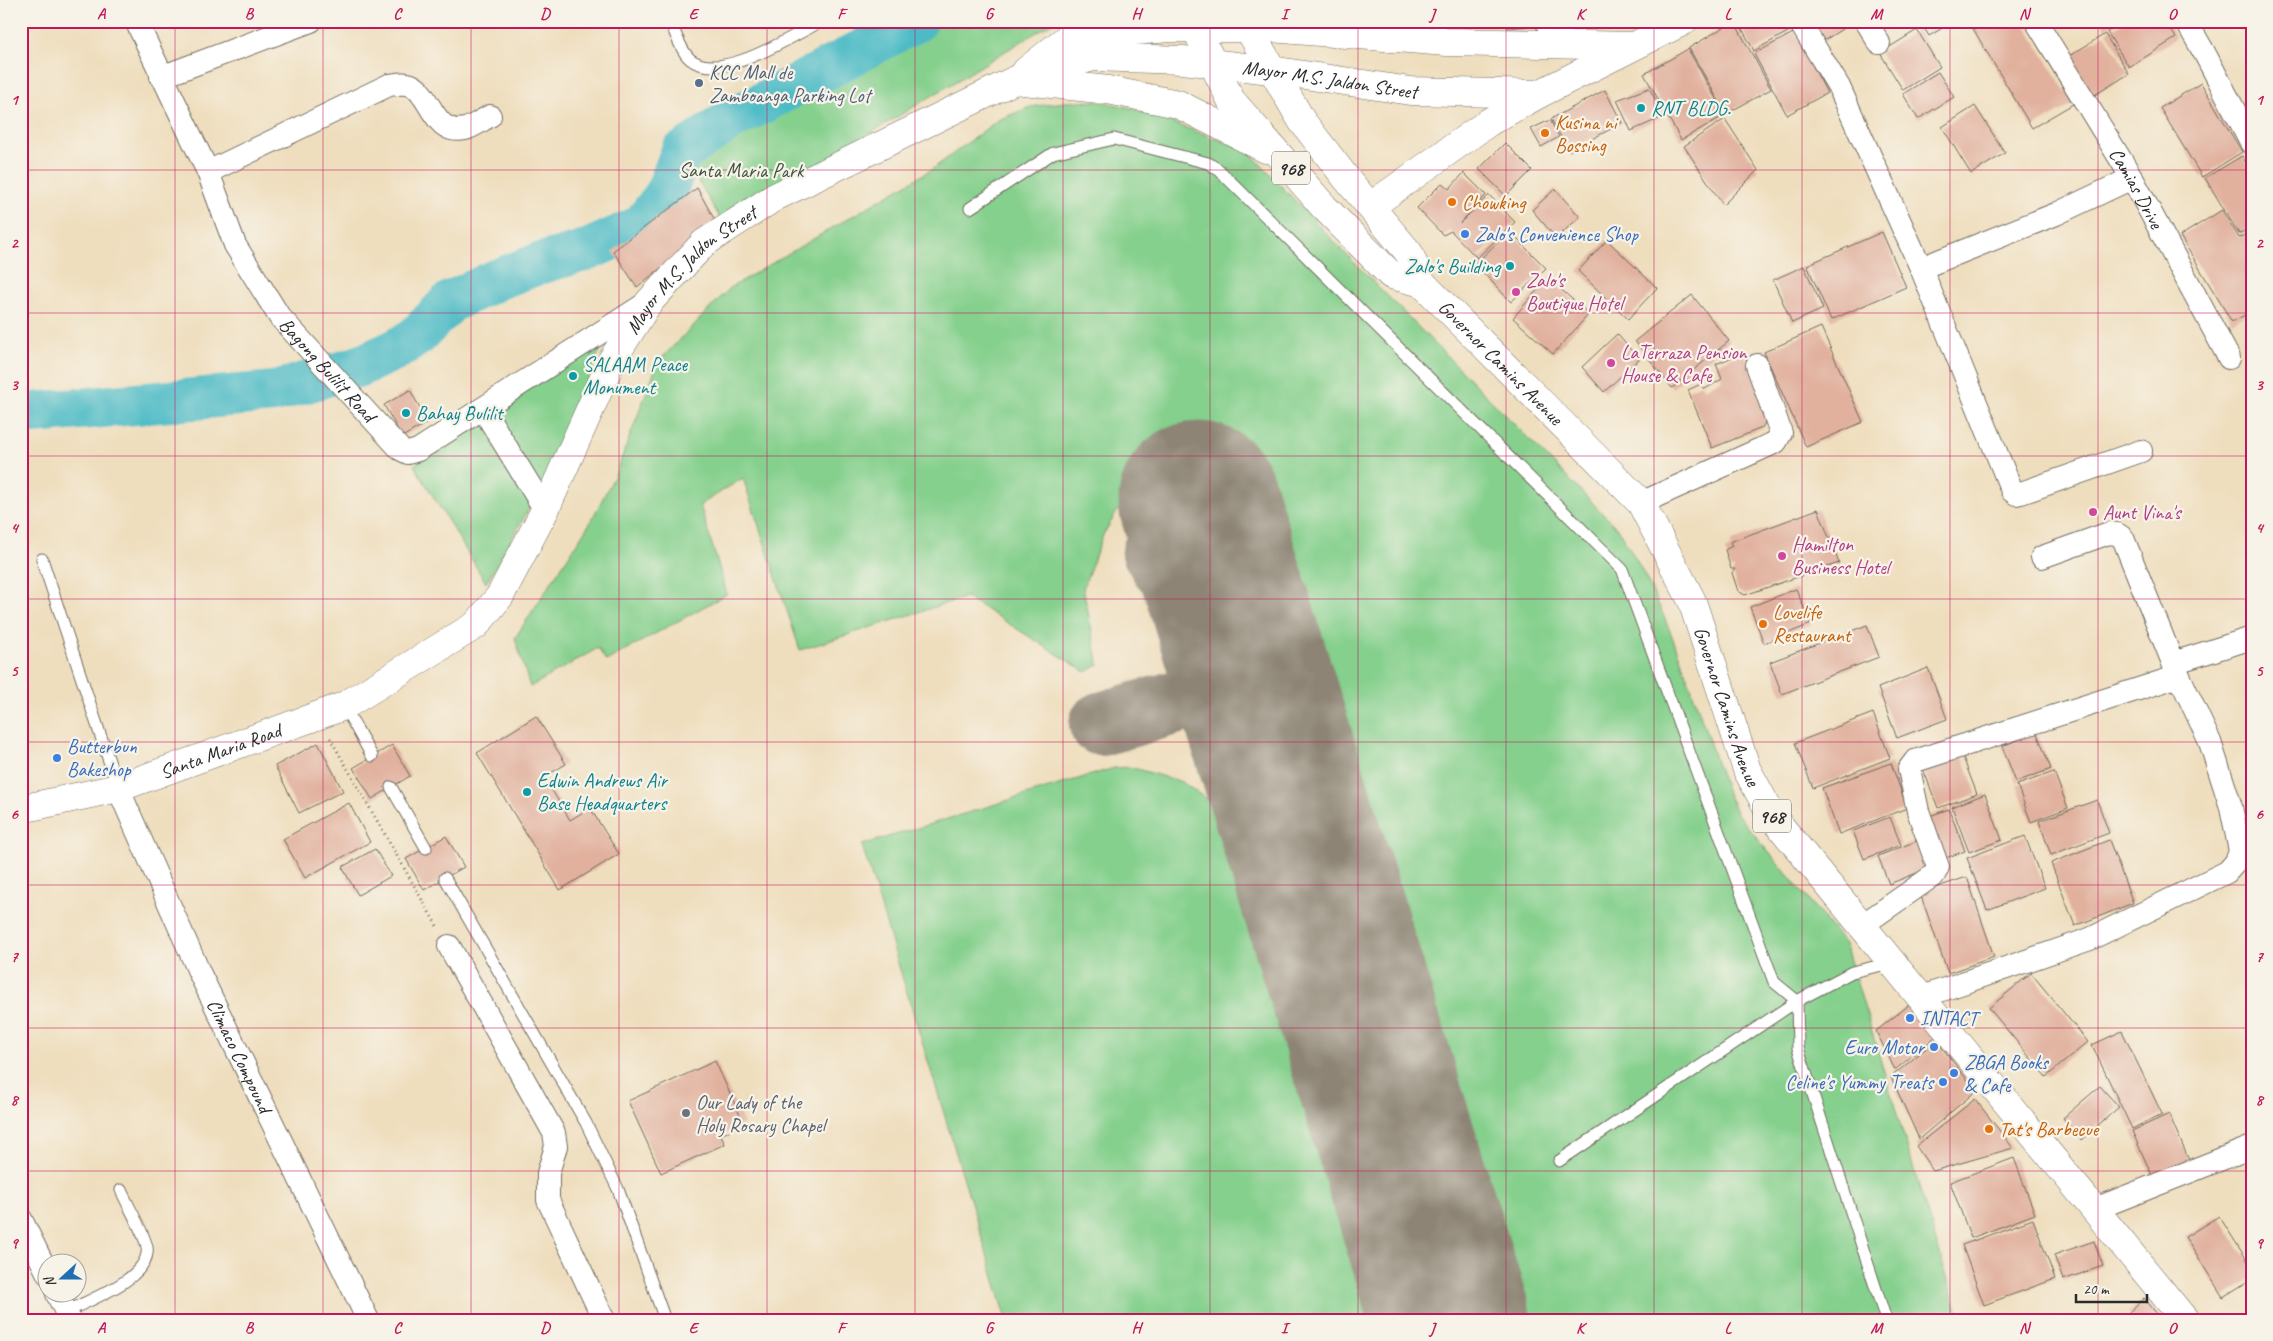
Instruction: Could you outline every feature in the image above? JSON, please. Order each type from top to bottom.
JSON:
[{"type":"main road","points":[[1344,21],[1390,38]]},
{"type":"main road","name":"Mayor M.S. Jaldon Street","points":[[408,666],[476,625],[500,596],[545,510],[612,360],[649,302],[704,243],[775,198],[1016,80],[1093,57],[1183,60],[1212,63],[1410,91],[1539,94],[1684,21]]},
{"type":"main road","name":"Governor Camins Avenue","points":[[1194,25],[1231,100],[1324,207],[1391,275],[1422,283]]},
{"type":"main road","name":"Mayor M.S. Jaldon Street","points":[[1016,80],[1080,29],[1246,25],[1390,38],[1442,31],[1545,33],[1636,46]]},
{"type":"main road","name":"Governor Camins Avenue","points":[[1246,25],[1302,121],[1409,253],[1422,283],[1641,503],[1692,601],[1747,770],[1772,816],[2185,1320]]},
{"type":"main road","points":[[1016,80],[1108,90],[1178,104],[1279,156]]},
{"type":"main road","points":[[1371,206],[1489,122],[1539,94]]},
{"type":"main road","name":"Santa Maria Road","points":[[21,809],[118,788],[317,716],[344,706],[408,666]]},
{"type":"street","name":"Bagong Bulilit Road","points":[[136,21],[161,77],[208,172],[235,245],[279,316],[400,449],[408,453],[418,450],[649,302]]},
{"type":"street","points":[[161,77],[311,21]]},
{"type":"street","points":[[1799,21],[1839,87],[1921,268],[2012,491],[2016,494],[2022,494],[2141,451]]},
{"type":"street","points":[[1866,21],[1879,43]]},
{"type":"street","name":"Camias Drive","points":[[2036,21],[2132,178],[2229,358]]},
{"type":"street","points":[[2186,21],[2252,144]]},
{"type":"street","points":[[208,172],[389,85],[402,83],[412,85],[418,90],[433,115],[444,125],[453,128],[464,129],[490,116]]},
{"type":"street","points":[[1921,268],[2056,214],[2132,178]]},
{"type":"street","points":[[1641,503],[1776,442],[1781,433],[1757,365]]},
{"type":"street","points":[[483,409],[545,510]]},
{"type":"street","points":[[1922,997],[2090,940],[2227,872],[2236,862],[2240,850],[2231,807],[2210,742],[2176,670],[2123,538],[2117,534],[2109,533],[2042,557]]},
{"type":"street","points":[[1861,926],[1934,875],[1938,867],[1918,811],[1909,769],[1910,764],[2176,670],[2252,638]]},
{"type":"street","name":"Climaco Compound","points":[[118,788],[200,974],[368,1320]]},
{"type":"street","points":[[449,946],[554,1133],[556,1146],[548,1172],[548,1200],[604,1320]]},
{"type":"street","points":[[2095,1209],[2252,1147]]},
{"type":"street","points":[[21,1219],[38,1254]]},
{"type":"lane","points":[[670,21],[688,58],[702,66],[718,67],[737,63],[763,52],[819,22]]},
{"type":"lane","points":[[970,208],[1054,153],[1114,139],[1208,163],[1218,170],[1622,569],[1774,982],[1797,1001],[1798,1048],[1886,1320]]},
{"type":"lane","points":[[42,559],[118,788]]},
{"type":"lane","points":[[344,706],[372,756]]},
{"type":"lane","points":[[391,787],[426,848]]},
{"type":"lane","points":[[445,878],[586,1123],[618,1189],[665,1320]]},
{"type":"lane","points":[[1559,1162],[1797,1001],[1852,972],[1891,963]]},
{"type":"lane","points":[[64,1308],[129,1279],[142,1266],[147,1248],[121,1190]]},
{"type":"path","points":[[317,716],[449,946]]},
{"type":"green space","name":"Santa Maria Park","points":[[944,21],[1055,21],[723,223],[685,159]]},
{"type":"green space","points":[[1099,101],[1131,108],[1247,150],[1342,250],[1617,528],[1636,559],[1667,623],[1727,793],[1737,814],[1845,944],[1960,1320],[1525,1320],[1260,472],[1118,510],[1103,535],[1083,588],[1099,665],[1086,672],[966,597],[800,650],[743,478],[700,505],[727,594],[606,661],[598,648],[530,687],[515,638],[590,523],[616,473],[658,362],[730,288],[934,168],[998,120],[1030,107],[1065,102]]},
{"type":"green space","points":[[604,340],[541,491],[493,409]]},
{"type":"green space","points":[[480,418],[533,502],[486,583],[414,465]]},
{"type":"green space","points":[[1130,767],[1182,782],[1209,801],[1369,1320],[1007,1320],[862,845],[1114,768]]},
{"type":"building","points":[[1505,21],[1533,21],[1535,26],[1508,28]]},
{"type":"building","points":[[1734,21],[1771,89],[1726,114],[1689,48]]},
{"type":"building","points":[[1738,21],[1789,21],[1793,29],[1754,51]]},
{"type":"building","points":[[1806,21],[1855,21],[1820,43]]},
{"type":"building","points":[[1920,21],[1954,21],[1929,36]]},
{"type":"building","points":[[1981,21],[2023,21],[2073,104],[2032,128],[1972,27]]},
{"type":"building","points":[[2102,21],[2118,21],[2106,28]]},
{"type":"building","points":[[2126,21],[2166,21],[2176,38],[2129,67],[2107,32]]},
{"type":"building","points":[[1917,30],[1940,67],[1903,90],[1880,53]]},
{"type":"building","points":[[1795,32],[1827,93],[1787,115],[1754,54]]},
{"type":"building","points":[[2105,34],[2129,74],[2093,96],[2069,56]]},
{"type":"building","points":[[1688,49],[1725,115],[1681,140],[1644,74]]},
{"type":"building","points":[[1938,72],[1954,97],[1918,119],[1903,94]]},
{"type":"building","points":[[2201,83],[2242,152],[2202,177],[2160,108]]},
{"type":"building","name":"RNT BLDG.","points":[[1649,88],[1665,116],[1631,131],[1617,100]]},
{"type":"building","points":[[1605,90],[1622,123],[1569,151],[1551,119]]},
{"type":"building","points":[[1975,106],[2005,153],[1971,174],[1942,127]]},
{"type":"building","points":[[1725,119],[1758,170],[1723,205],[1684,146]]},
{"type":"building","name":"Kusina ni Bossing","points":[[1550,120],[1559,137],[1541,147],[1531,129]]},
{"type":"building","points":[[1505,143],[1532,170],[1506,196],[1479,169]]},
{"type":"building","points":[[2242,156],[2252,173],[2252,227],[2239,234],[2205,178]]},
{"type":"building","points":[[1464,173],[1486,195],[1460,223],[1489,195],[1515,222],[1477,258],[1451,231],[1443,235],[1417,208],[1442,183],[1449,189]]},
{"type":"building","points":[[697,188],[717,224],[637,287],[613,251]]},
{"type":"building","points":[[1555,189],[1580,217],[1556,238],[1532,210]]},
{"type":"building","points":[[2222,210],[2239,238],[2252,230],[2252,311],[2232,322],[2180,236]]},
{"type":"building","name":"Zalo's Building","points":[[1509,231],[1546,268],[1511,302],[1475,264]]},
{"type":"building","points":[[1882,232],[1906,287],[1831,320],[1807,265]]},
{"type":"building","points":[[1607,240],[1657,288],[1628,319],[1578,271]]},
{"type":"building","points":[[1804,266],[1823,309],[1792,323],[1773,280]]},
{"type":"building","points":[[1548,278],[1589,314],[1553,354],[1513,318]]},
{"type":"building","points":[[1692,295],[1729,341],[1672,388],[1635,341]]},
{"type":"building","points":[[1821,327],[1863,422],[1806,447],[1764,352]]},
{"type":"building","name":"LaTerraza Pension House & Cafe","points":[[1617,334],[1639,359],[1604,392],[1582,367]]},
{"type":"building","points":[[1744,352],[1768,416],[1762,428],[1712,448],[1688,390],[1701,384],[1705,389],[1722,379],[1716,364]]},
{"type":"building","name":"Bahay Bulilit","points":[[410,390],[428,422],[402,437],[384,405]]},
{"type":"building","name":"Hamilton Business Hotel","points":[[1818,509],[1839,563],[1745,595],[1738,591],[1732,573],[1735,569],[1731,569],[1725,550],[1732,546],[1730,542]]},
{"type":"building","points":[[1796,589],[1811,624],[1764,643],[1750,607]]},
{"type":"building","points":[[1867,625],[1879,657],[1782,694],[1770,662]]},
{"type":"building","points":[[1928,668],[1947,719],[1897,738],[1878,688]]},
{"type":"building","points":[[1873,713],[1890,758],[1813,788],[1795,743]]},
{"type":"building","name":"Edwin Andrews Air Base Headquarters","points":[[536,716],[566,764],[544,777],[570,820],[590,808],[619,854],[560,890],[477,753]]},
{"type":"building","points":[[2037,733],[2051,769],[2016,782],[2002,746]]},
{"type":"building","points":[[318,743],[343,791],[299,813],[275,766]]},
{"type":"building","points":[[392,745],[410,776],[372,799],[353,768]]},
{"type":"building","points":[[1961,752],[1977,794],[1938,808],[1922,766]]},
{"type":"building","points":[[1891,763],[1907,808],[1839,834],[1822,788]]},
{"type":"building","points":[[2054,772],[2068,808],[2031,822],[2017,785]]},
{"type":"building","points":[[1985,794],[2002,840],[1969,852],[1952,807]]},
{"type":"building","points":[[2097,800],[2109,833],[2051,855],[2039,821]]},
{"type":"building","points":[[349,803],[370,842],[305,878],[283,839]]},
{"type":"building","points":[[1949,809],[1965,851],[1940,860],[1924,818]]},
{"type":"building","points":[[1890,817],[1901,845],[1864,859],[1853,831]]},
{"type":"building","points":[[446,836],[464,867],[424,890],[406,859]]},
{"type":"building","points":[[2025,836],[2045,888],[1987,910],[1967,858]]},
{"type":"building","points":[[1922,839],[1932,867],[1889,884],[1878,856]]},
{"type":"building","points":[[2109,840],[2133,903],[2075,926],[2051,863]]},
{"type":"building","points":[[375,849],[391,876],[358,895],[342,867]]},
{"type":"building","points":[[1967,877],[1994,957],[1948,973],[1920,893]]},
{"type":"building","points":[[2031,973],[2088,1042],[2046,1077],[1989,1008]]},
{"type":"building","points":[[1909,1005],[1935,1037],[1895,1070],[1876,1031]]},
{"type":"building","points":[[2122,1031],[2162,1114],[2132,1129],[2092,1045]]},
{"type":"building","points":[[1936,1040],[1976,1091],[1919,1139],[1891,1077]]},
{"type":"building","name":"Our Lady of the Holy Rosary Chapel","points":[[715,1061],[744,1124],[721,1135],[725,1144],[661,1173],[628,1101]]},
{"type":"building","points":[[2100,1086],[2119,1107],[2081,1140],[2063,1118]]},
{"type":"building","points":[[1975,1099],[2013,1148],[1933,1171],[1916,1146]]},
{"type":"building","points":[[2169,1114],[2191,1165],[2154,1180],[2132,1131]]},
{"type":"building","points":[[2014,1158],[2035,1214],[1971,1238],[1950,1182]]},
{"type":"building","points":[[2219,1216],[2252,1268],[2252,1279],[2223,1297],[2185,1237]]},
{"type":"building","points":[[2033,1219],[2055,1279],[1984,1305],[1962,1245]]},
{"type":"building","points":[[2094,1241],[2103,1266],[2063,1280],[2054,1255]]},
{"type":"building","points":[[2144,1298],[2162,1320],[2133,1320],[2128,1313]]},
{"type":"waterway","points":[[21,414],[274,392],[360,366],[397,349],[417,336],[450,302],[496,280],[538,264],[590,249],[641,226],[665,195],[681,153],[732,119],[917,21]]},
{"type":"taxiway","points":[[1238,632],[1259,559],[1250,544],[1244,537],[1221,528],[1194,527],[1170,535],[1161,542],[1154,552],[1161,564],[1248,663]]},
{"type":"taxiway","points":[[1101,724],[1253,680]]},
{"type":"runway","points":[[1198,501],[1451,1320]]},
{"type":"place","name":"KCC Mall de Zamboanga Parking Lot","points":[[699,83]]},
{"type":"place","name":"RNT BLDG.","points":[[1641,108]]},
{"type":"place","name":"Kusina ni Bossing","points":[[1545,133]]},
{"type":"place","name":"Chowking","points":[[1452,202]]},
{"type":"place","name":"Zalo's Convenience Shop","points":[[1465,234]]},
{"type":"place","name":"Zalo's Building","points":[[1510,266]]},
{"type":"place","name":"Zalo's Boutique Hotel","points":[[1516,292]]},
{"type":"place","name":"LaTerraza Pension House & Cafe","points":[[1611,363]]},
{"type":"place","name":"SALAAM Peace Monument","points":[[573,376]]},
{"type":"place","name":"Bahay Bulilit","points":[[406,413]]},
{"type":"place","name":"Aunt Vina's","points":[[2093,512]]},
{"type":"place","name":"Hamilton Business Hotel","points":[[1782,556]]},
{"type":"place","name":"Lovelife Restaurant","points":[[1763,624]]},
{"type":"place","name":"Butterbun Bakeshop","points":[[57,758]]},
{"type":"place","name":"Edwin Andrews Air Base Headquarters","points":[[527,792]]},
{"type":"place","name":"INTACT","points":[[1910,1018]]},
{"type":"place","name":"Euro Motor","points":[[1934,1047]]},
{"type":"place","name":"ZBGA Books & Cafe","points":[[1954,1073]]},
{"type":"place","name":"Celine's Yummy Treats","points":[[1943,1082]]},
{"type":"place","name":"Our Lady of the Holy Rosary Chapel","points":[[686,1113]]},
{"type":"place","name":"Tat's Barbecue","points":[[1989,1129]]}]
